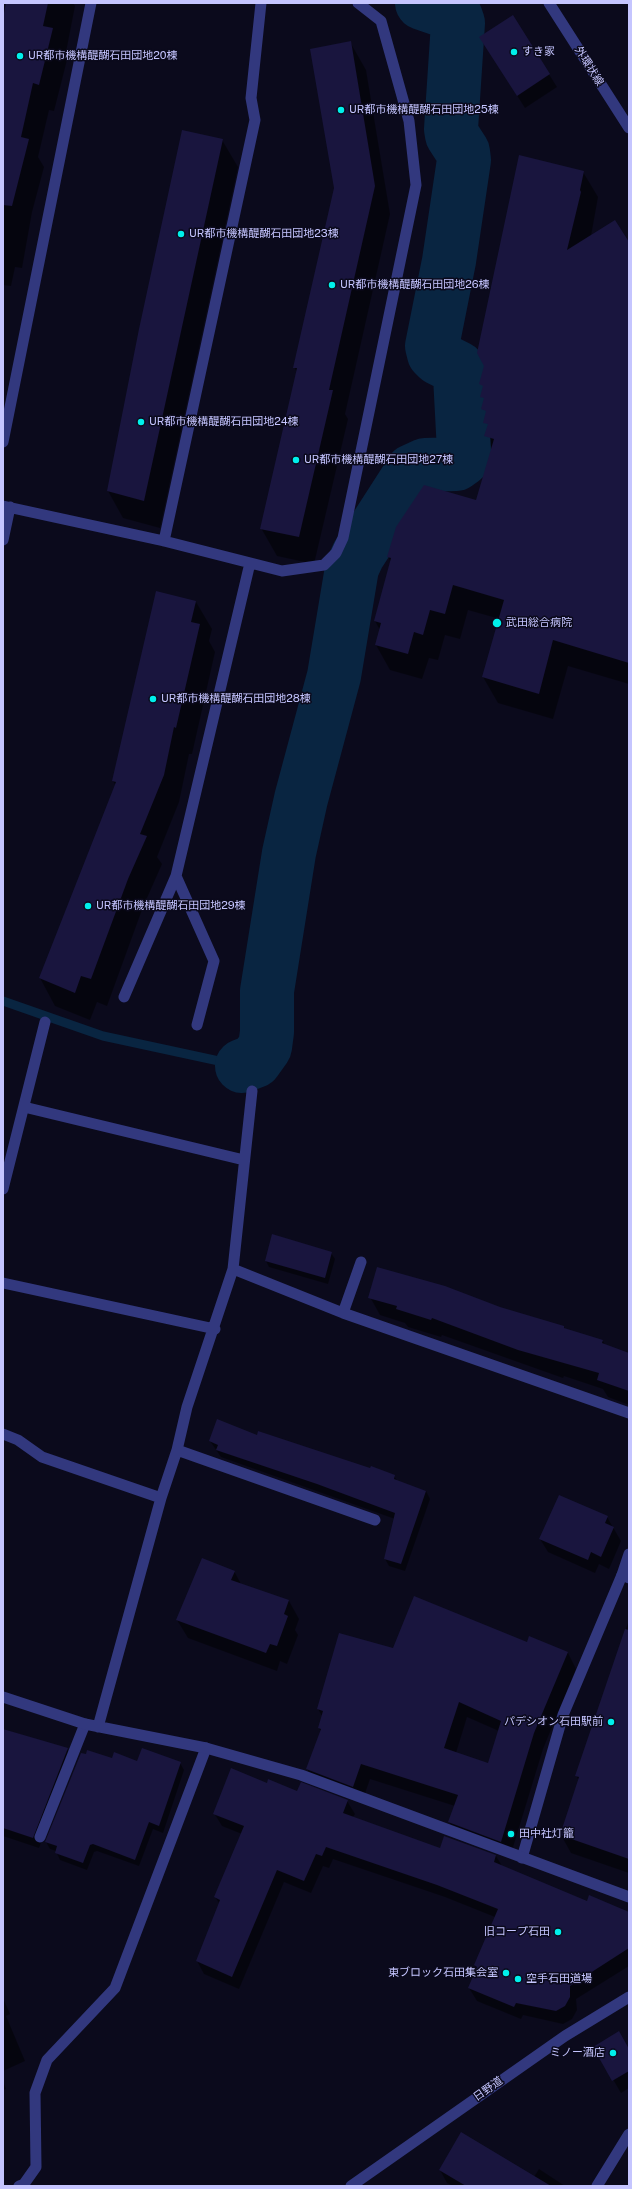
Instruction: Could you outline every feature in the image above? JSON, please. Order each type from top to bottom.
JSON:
[{"type":"street","points":[[3,442],[91,3]]},
{"type":"street","points":[[164,541],[255,120],[252,98],[261,3]]},
{"type":"street","points":[[3,540],[7,506],[164,541],[282,571],[324,565],[336,552],[343,538],[416,185],[409,120],[381,21],[358,3]]},
{"type":"street","name":"外環状線","points":[[549,3],[629,128]]},
{"type":"street","points":[[124,997],[176,876],[250,563]]},
{"type":"street","points":[[176,876],[214,961],[196,1025]]},
{"type":"street","points":[[3,1189],[45,1022]]},
{"type":"street","points":[[98,1727],[161,1498],[178,1450],[188,1407],[215,1329],[233,1269],[252,1091]]},
{"type":"street","points":[[24,1107],[244,1160]]},
{"type":"street","points":[[343,1313],[361,1262]]},
{"type":"street","points":[[233,1269],[343,1313],[629,1412]]},
{"type":"street","points":[[3,1283],[215,1329]]},
{"type":"street","points":[[3,1434],[18,1440],[42,1457],[161,1498]]},
{"type":"street","points":[[178,1450],[375,1520]]},
{"type":"street","points":[[522,1858],[563,1715],[625,1576],[629,1554]]},
{"type":"street","points":[[3,1697],[85,1724],[206,1748],[301,1775],[629,1897]]},
{"type":"street","points":[[40,1837],[85,1724]]},
{"type":"street","points":[[19,2186],[24,2184],[36,2167],[35,2093],[47,2060],[115,1988],[206,1748]]},
{"type":"street","name":"日野道","points":[[351,2186],[565,2036],[629,1997]]},
{"type":"street","points":[[597,2186],[629,2134]]},
{"type":"building","points":[[6,3],[48,3],[43,26],[53,28],[39,85],[33,83],[21,137],[29,139],[12,206],[3,205],[3,18]]},
{"type":"building","points":[[513,15],[550,74],[517,96],[479,37]]},
{"type":"building","points":[[351,41],[375,186],[329,390],[333,390],[299,537],[260,529],[297,368],[293,368],[334,188],[310,49]]},
{"type":"building","points":[[182,130],[223,139],[144,501],[107,491],[139,329]]},
{"type":"building","points":[[519,155],[584,171],[580,190],[581,192],[567,250],[615,220],[629,242],[629,663],[553,640],[539,694],[482,677],[504,600],[453,585],[445,614],[430,610],[423,635],[414,632],[408,654],[375,645],[381,623],[374,621],[391,558],[387,557],[396,527],[424,485],[476,500],[494,439],[484,436],[488,424],[483,423],[486,411],[481,409],[484,398],[480,397],[483,386],[479,384],[484,366],[477,353]]},
{"type":"building","points":[[156,591],[196,601],[191,622],[200,624],[176,728],[174,727],[164,775],[140,834],[147,836],[128,879],[91,979],[81,976],[75,993],[39,978],[116,782],[112,781]]},
{"type":"building","points":[[272,1234],[332,1252],[325,1278],[265,1261]]},
{"type":"building","points":[[377,1267],[445,1286],[500,1307],[564,1326],[564,1328],[603,1340],[602,1343],[629,1353],[629,1391],[597,1380],[599,1373],[518,1350],[432,1318],[431,1320],[396,1309],[397,1306],[368,1298]]},
{"type":"building","points":[[217,1419],[257,1435],[258,1431],[370,1468],[371,1466],[395,1475],[394,1479],[426,1491],[401,1564],[384,1559],[395,1513],[317,1484],[216,1450],[218,1445],[209,1441]]},
{"type":"building","points":[[559,1495],[608,1516],[605,1523],[614,1527],[601,1557],[591,1552],[588,1560],[539,1539]]},
{"type":"building","points":[[202,1558],[235,1571],[231,1580],[289,1600],[284,1614],[288,1616],[277,1646],[270,1644],[266,1653],[176,1620]]},
{"type":"building","points":[[414,1596],[527,1642],[529,1636],[568,1652],[534,1733],[501,1842],[448,1822],[458,1795],[361,1764],[353,1787],[306,1769],[321,1729],[318,1728],[323,1711],[317,1709],[339,1633],[393,1648]],"holes":[[[459,1702],[501,1721],[488,1763],[444,1748]]]},
{"type":"building","name":"パデシオン石田駅前","points":[[625,1629],[629,1630],[629,1859],[560,1835],[579,1777],[575,1776]]},
{"type":"building","points":[[3,1729],[68,1748],[33,1838],[3,1828]]},
{"type":"building","points":[[142,1748],[181,1762],[159,1826],[149,1822],[135,1860],[93,1844],[90,1845],[83,1863],[55,1853],[57,1846],[45,1842],[81,1753],[86,1754],[87,1750],[112,1758],[114,1752],[137,1761]]},
{"type":"building","points":[[231,1768],[267,1783],[268,1779],[297,1791],[301,1782],[348,1800],[343,1813],[440,1848],[444,1836],[496,1855],[494,1862],[587,1901],[589,1895],[629,1912],[629,1948],[570,1986],[570,1997],[565,2006],[556,2011],[516,2003],[514,2007],[468,1988],[477,1967],[474,1965],[498,1909],[437,1885],[326,1847],[322,1856],[316,1854],[304,1881],[277,1870],[232,1977],[196,1961],[220,1900],[214,1897],[244,1826],[213,1814]]},
{"type":"building","points":[[619,2031],[629,2049],[629,2071],[612,2081],[593,2047]]},
{"type":"building","points":[[461,2132],[551,2186],[466,2186],[439,2170]]},
{"type":"waterway","points":[[242,1066],[255,1061],[265,1047],[267,1032],[267,991],[289,853],[301,799],[334,676],[352,568],[358,555],[412,471],[425,465],[456,464],[463,459],[464,451],[460,376],[458,368],[438,358],[434,354],[432,346],[449,261],[464,160],[463,152],[452,135],[451,129],[458,23],[456,17],[451,13],[422,3]]},
{"type":"waterway","points":[[3,1001],[103,1036],[242,1066]]},
{"type":"place","name":"すき家","points":[[514,52]]},
{"type":"place","name":"UR都市機構醍醐石田団地20棟","points":[[20,56]]},
{"type":"place","name":"UR都市機構醍醐石田団地25棟","points":[[341,110]]},
{"type":"place","name":"UR都市機構醍醐石田団地23棟","points":[[181,234]]},
{"type":"place","name":"UR都市機構醍醐石田団地26棟","points":[[332,285]]},
{"type":"place","name":"UR都市機構醍醐石田団地24棟","points":[[141,422]]},
{"type":"place","name":"UR都市機構醍醐石田団地27棟","points":[[296,460]]},
{"type":"place","name":"武田総合病院","points":[[497,623]]},
{"type":"place","name":"UR都市機構醍醐石田団地28棟","points":[[153,699]]},
{"type":"place","name":"UR都市機構醍醐石田団地29棟","points":[[88,906]]},
{"type":"place","name":"パデシオン石田駅前","points":[[611,1722]]},
{"type":"place","name":"田中社灯籠","points":[[511,1834]]},
{"type":"place","name":"旧コープ石田","points":[[558,1932]]},
{"type":"place","name":"東ブロック石田集会室","points":[[506,1973]]},
{"type":"place","name":"空手石田道場","points":[[518,1979]]},
{"type":"place","name":"ミノー酒店","points":[[613,2053]]}]
